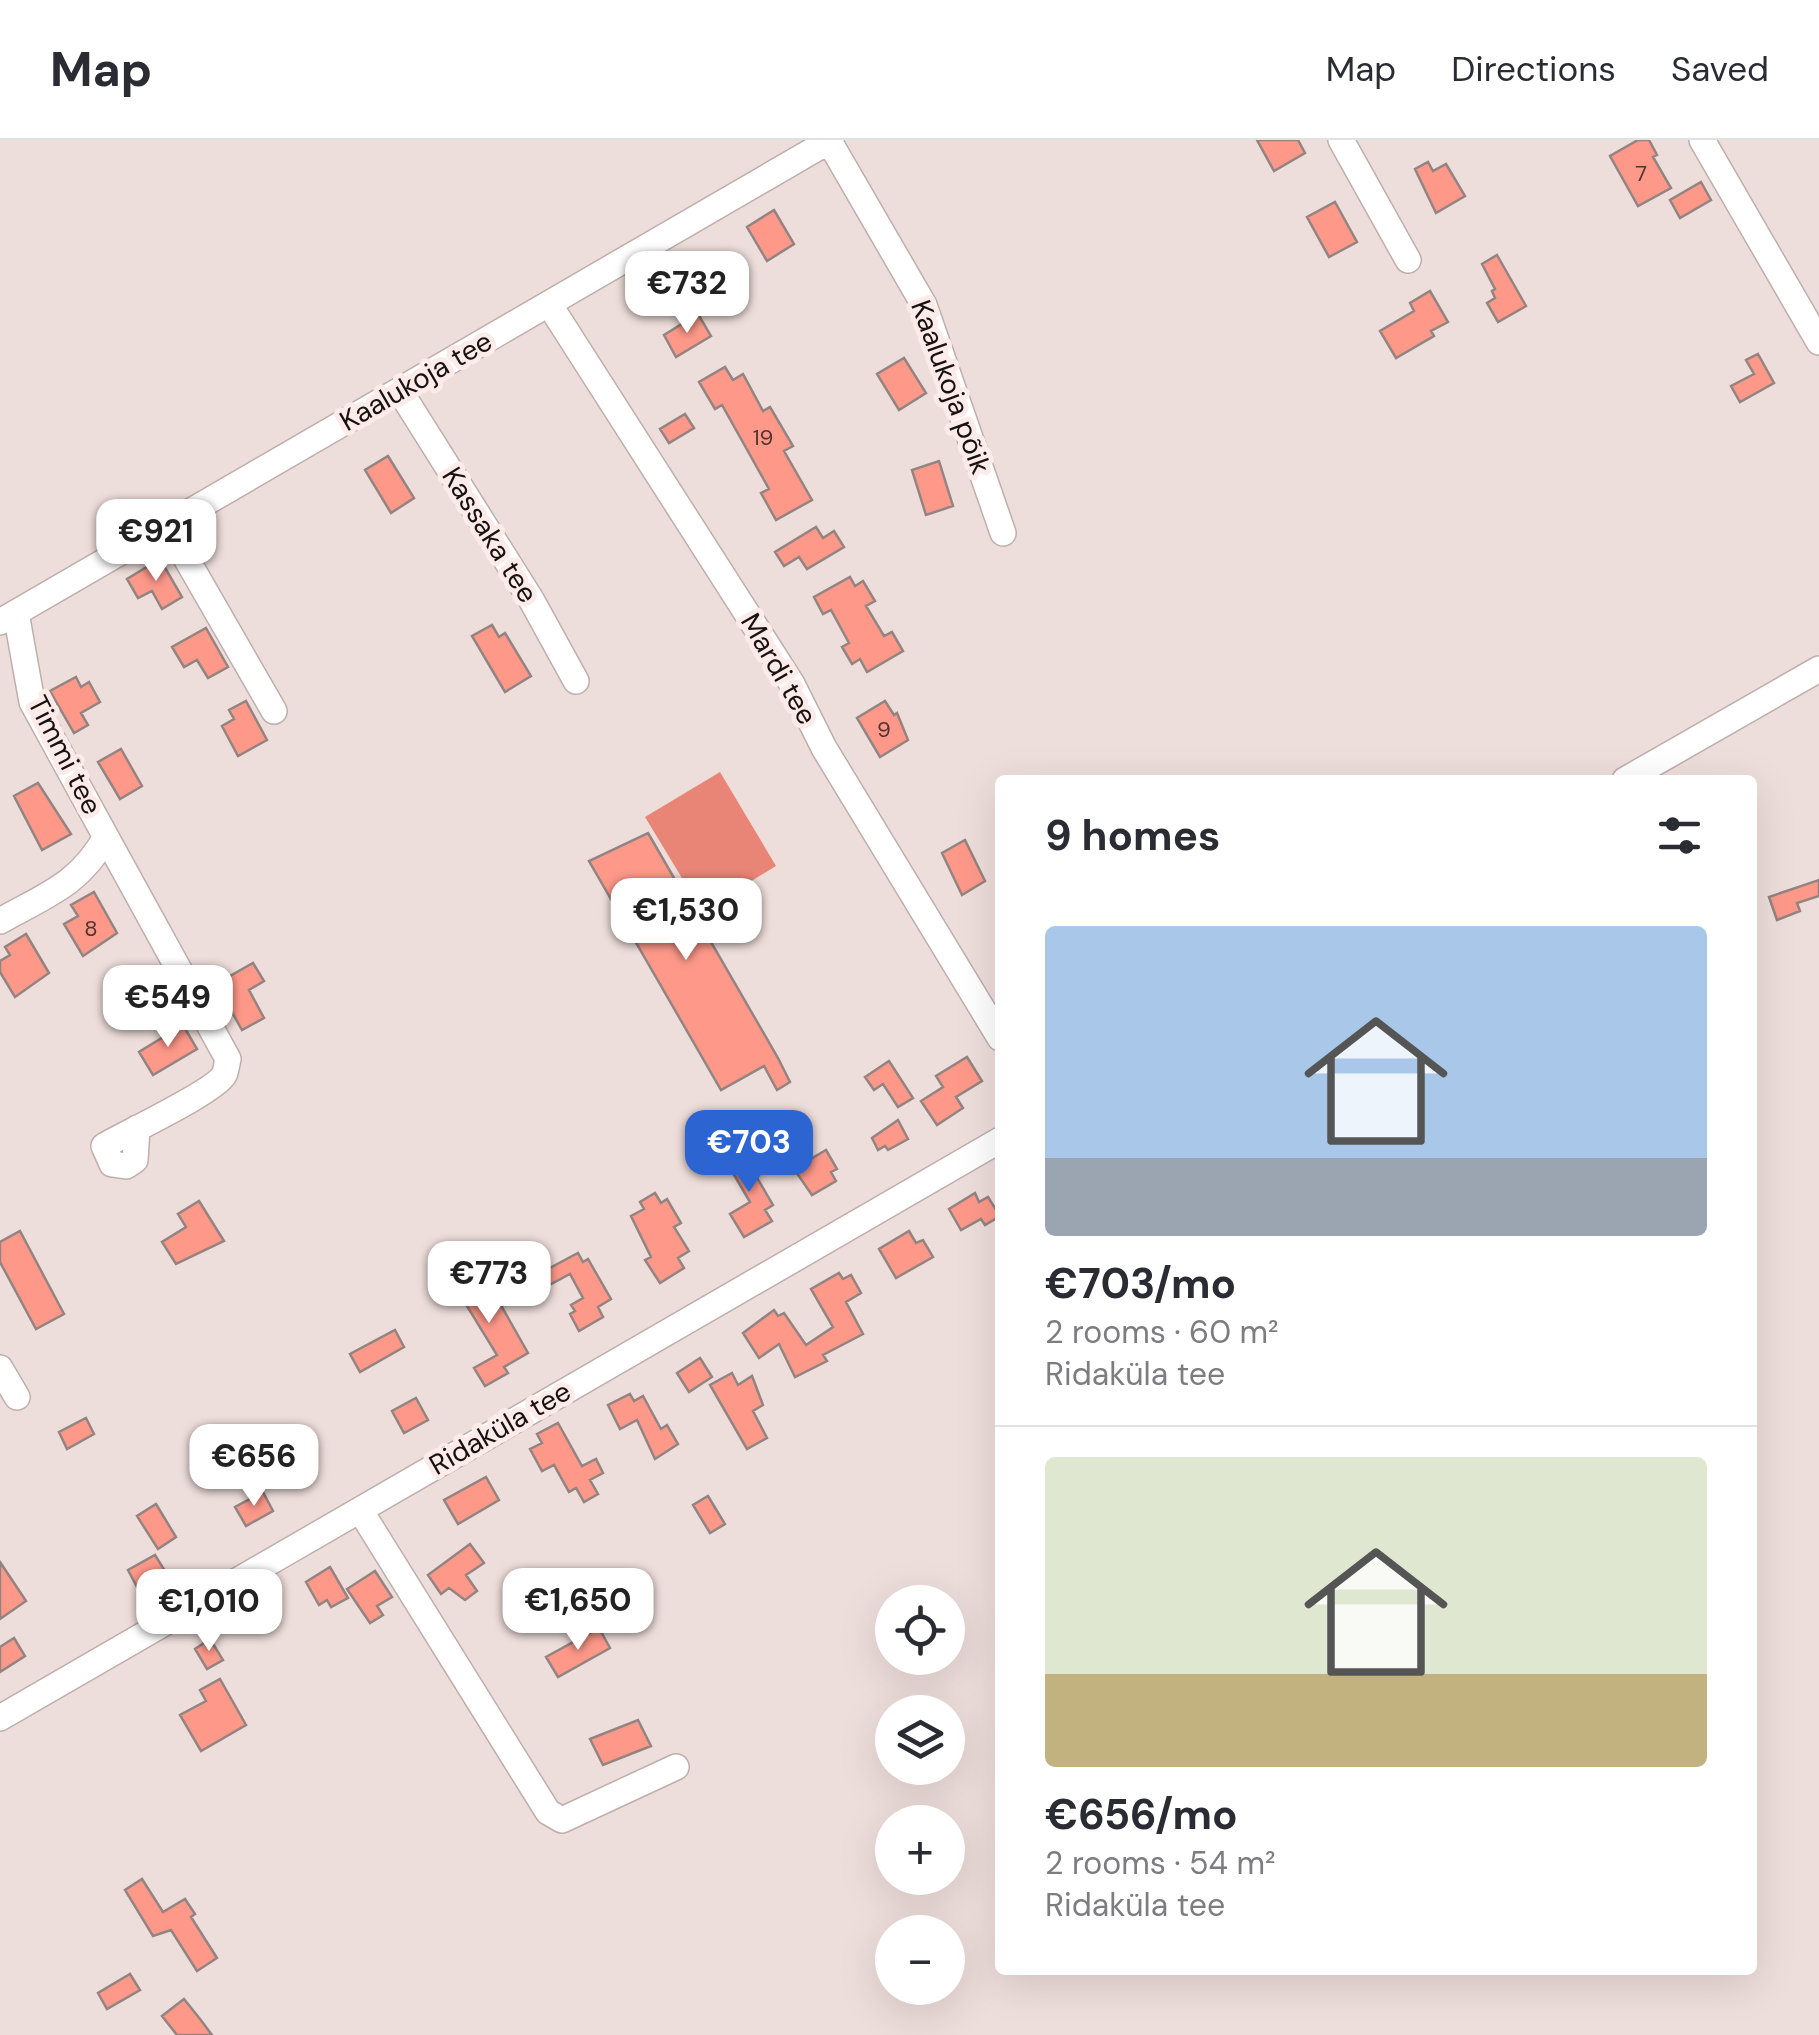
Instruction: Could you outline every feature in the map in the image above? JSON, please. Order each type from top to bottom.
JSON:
[{"type":"street","points":[[1341,140],[1408,260]]},
{"type":"street","points":[[1702,140],[1819,342]]},
{"type":"street","name":"Kaalukoja tee","points":[[8,618],[830,141]]},
{"type":"street","name":"Kaalukoja põik","points":[[830,141],[924,304],[1003,532]]},
{"type":"street","name":"Mardi tee","points":[[549,304],[792,684],[824,748],[995,1030]]},
{"type":"street","name":"Kassaka tee","points":[[400,391],[532,601],[576,681]]},
{"type":"street","points":[[167,525],[274,711]]},
{"type":"street","name":"Timmi tee","points":[[8,618],[32,702],[228,1059],[225,1074],[215,1084],[136,1128]]},
{"type":"street","points":[[1633,775],[1819,670]]},
{"type":"street","name":"Timmi tee","points":[[0,921],[78,878],[92,863],[106,837]]},
{"type":"street","name":"Ridaküla tee","points":[[0,1718],[995,1143]]},
{"type":"street","points":[[0,1368],[17,1398]]},
{"type":"street","points":[[360,1510],[548,1812],[562,1820],[676,1767]]},
{"type":"shaded area","points":[[720,772],[776,866],[702,911],[645,817]]},
{"type":"building","points":[[1257,140],[1298,140],[1305,153],[1274,171]]},
{"type":"building","points":[[1638,140],[1649,140],[1657,155],[1653,157],[1671,188],[1638,206],[1610,156]]},
{"type":"building","points":[[1428,162],[1433,171],[1446,164],[1465,196],[1436,213],[1415,169]]},
{"type":"building","points":[[1701,182],[1711,200],[1680,218],[1670,200]]},
{"type":"building","points":[[1335,202],[1357,242],[1329,257],[1307,217]]},
{"type":"building","points":[[774,210],[794,244],[767,261],[747,227]]},
{"type":"building","points":[[1497,255],[1526,306],[1498,322],[1487,303],[1495,298],[1495,289],[1482,264]]},
{"type":"building","points":[[1430,291],[1448,322],[1431,331],[1434,336],[1396,358],[1380,331],[1414,311],[1410,303]]},
{"type":"building","points":[[698,314],[711,336],[676,357],[664,335]]},
{"type":"building","points":[[1758,354],[1774,383],[1740,402],[1731,386],[1754,374],[1746,360]]},
{"type":"building","points":[[904,358],[926,393],[899,410],[877,374]]},
{"type":"building","points":[[725,367],[733,380],[743,374],[763,411],[770,407],[793,446],[784,451],[812,500],[776,520],[761,493],[769,489],[722,405],[715,409],[699,382]]},
{"type":"building","points":[[685,414],[694,428],[669,443],[660,429]]},
{"type":"building","points":[[388,456],[414,498],[391,513],[365,470]]},
{"type":"building","points":[[939,461],[953,506],[926,515],[912,470]]},
{"type":"building","points":[[816,527],[823,538],[834,531],[844,547],[807,569],[799,557],[784,566],[775,552]]},
{"type":"building","points":[[160,559],[182,597],[162,609],[152,591],[138,598],[127,579]]},
{"type":"building","points":[[850,577],[855,586],[863,581],[875,601],[866,606],[884,636],[892,632],[903,651],[867,672],[860,659],[852,664],[842,647],[849,643],[831,610],[823,614],[814,597]]},
{"type":"building","points":[[492,625],[499,637],[505,633],[531,676],[505,692],[472,636]]},
{"type":"building","points":[[206,628],[228,667],[208,678],[197,660],[184,667],[172,647]]},
{"type":"building","points":[[76,677],[81,687],[89,682],[100,702],[81,713],[88,725],[74,733],[50,691]]},
{"type":"building","points":[[246,701],[267,740],[238,756],[222,726],[234,719],[229,710]]},
{"type":"building","points":[[885,701],[894,715],[897,713],[908,740],[880,757],[857,718]]},
{"type":"building","points":[[121,749],[142,786],[120,799],[98,762]]},
{"type":"building","points":[[38,783],[71,834],[42,850],[14,796]]},
{"type":"building","points":[[648,833],[778,1058],[790,1082],[777,1090],[764,1066],[721,1090],[589,861]]},
{"type":"building","points":[[965,840],[985,881],[962,895],[942,853]]},
{"type":"building","points":[[1819,880],[1819,896],[1797,903],[1800,911],[1777,920],[1769,897]]},
{"type":"building","points":[[94,892],[117,933],[83,956],[64,924],[78,916],[71,905]]},
{"type":"building","points":[[26,934],[49,973],[15,997],[0,972],[0,961],[10,955],[5,947]]},
{"type":"building","points":[[253,963],[264,981],[249,990],[264,1018],[242,1030],[216,984]]},
{"type":"building","points":[[183,1025],[197,1049],[153,1075],[139,1052]]},
{"type":"building","points":[[967,1057],[982,1081],[956,1097],[963,1108],[937,1125],[921,1101],[943,1087],[936,1076]]},
{"type":"building","points":[[889,1061],[913,1098],[898,1107],[883,1084],[874,1090],[865,1077]]},
{"type":"building","points":[[898,1120],[908,1139],[888,1150],[885,1146],[878,1150],[872,1138]]},
{"type":"building","points":[[739,1147],[773,1205],[765,1210],[772,1221],[744,1237],[730,1214],[750,1202],[723,1156]]},
{"type":"building","points":[[826,1150],[837,1169],[831,1172],[836,1181],[812,1195],[794,1169]]},
{"type":"building","points":[[655,1193],[661,1203],[667,1199],[681,1223],[674,1227],[689,1251],[678,1258],[684,1268],[660,1283],[645,1260],[651,1257],[631,1216],[644,1209],[640,1202]]},
{"type":"building","points":[[975,1193],[979,1202],[988,1197],[995,1208],[995,1219],[985,1225],[981,1219],[961,1230],[949,1209]]},
{"type":"building","points":[[199,1201],[224,1241],[176,1264],[162,1242],[186,1227],[178,1214]]},
{"type":"building","points":[[20,1231],[64,1314],[36,1329],[0,1262],[0,1242]]},
{"type":"building","points":[[909,1231],[916,1243],[923,1240],[933,1257],[896,1278],[879,1249]]},
{"type":"building","points":[[578,1253],[583,1262],[588,1259],[611,1299],[598,1307],[603,1317],[579,1331],[570,1314],[575,1311],[571,1305],[583,1298],[570,1274],[538,1291],[529,1274],[543,1266],[546,1270]]},
{"type":"building","points":[[468,1264],[491,1304],[498,1300],[528,1353],[504,1367],[508,1373],[485,1386],[474,1368],[497,1355],[448,1275]]},
{"type":"building","points":[[839,1273],[843,1279],[851,1275],[861,1293],[846,1302],[863,1334],[823,1355],[827,1361],[795,1377],[779,1344],[759,1358],[743,1333],[774,1310],[778,1316],[784,1313],[806,1345],[833,1327],[811,1289]]},
{"type":"building","points":[[395,1330],[404,1347],[360,1372],[350,1354]]},
{"type":"building","points":[[700,1358],[712,1377],[689,1392],[677,1373]]},
{"type":"building","points":[[732,1373],[738,1385],[752,1376],[763,1405],[753,1411],[767,1438],[747,1449],[710,1385]]},
{"type":"building","points":[[630,1394],[634,1401],[643,1396],[661,1429],[667,1425],[678,1444],[655,1459],[637,1420],[620,1429],[608,1405]]},
{"type":"building","points":[[416,1398],[428,1420],[404,1433],[392,1411]]},
{"type":"building","points":[[86,1418],[94,1434],[67,1449],[59,1432]]},
{"type":"building","points":[[558,1423],[582,1466],[596,1459],[603,1473],[590,1480],[598,1494],[584,1502],[576,1488],[569,1492],[554,1465],[542,1471],[530,1449],[542,1443],[537,1434]]},
{"type":"building","points":[[212,1440],[220,1454],[242,1441],[256,1465],[223,1485],[200,1447]]},
{"type":"building","points":[[486,1477],[499,1500],[458,1524],[444,1500]]},
{"type":"building","points":[[263,1492],[273,1511],[246,1526],[235,1507]]},
{"type":"building","points":[[708,1496],[725,1524],[710,1533],[693,1505]]},
{"type":"building","points":[[156,1504],[176,1537],[158,1549],[137,1516]]},
{"type":"building","points":[[470,1544],[484,1563],[466,1575],[477,1591],[465,1600],[449,1588],[441,1594],[428,1575]]},
{"type":"building","points":[[155,1555],[165,1571],[137,1587],[128,1570]]},
{"type":"building","points":[[0,1562],[26,1601],[0,1619]]},
{"type":"building","points":[[330,1567],[348,1598],[331,1607],[327,1600],[319,1605],[306,1582]]},
{"type":"building","points":[[375,1571],[392,1597],[377,1606],[383,1615],[370,1623],[347,1589]]},
{"type":"building","points":[[574,1585],[585,1606],[560,1618],[550,1597]]},
{"type":"building","points":[[599,1628],[610,1648],[558,1677],[546,1657]]},
{"type":"building","points":[[14,1638],[25,1656],[0,1672],[0,1647]]},
{"type":"building","points":[[210,1639],[223,1660],[207,1669],[195,1649]]},
{"type":"building","points":[[220,1679],[246,1725],[201,1751],[180,1715],[206,1701],[200,1690]]},
{"type":"building","points":[[638,1720],[651,1746],[603,1765],[590,1739]]},
{"type":"building","points":[[142,1879],[163,1912],[185,1899],[195,1914],[191,1917],[217,1958],[197,1971],[171,1930],[153,1936],[125,1890]]},
{"type":"building","points":[[130,1974],[140,1990],[107,2009],[98,1993]]},
{"type":"building","points":[[184,1999],[212,2035],[177,2035],[162,2016]]}]
